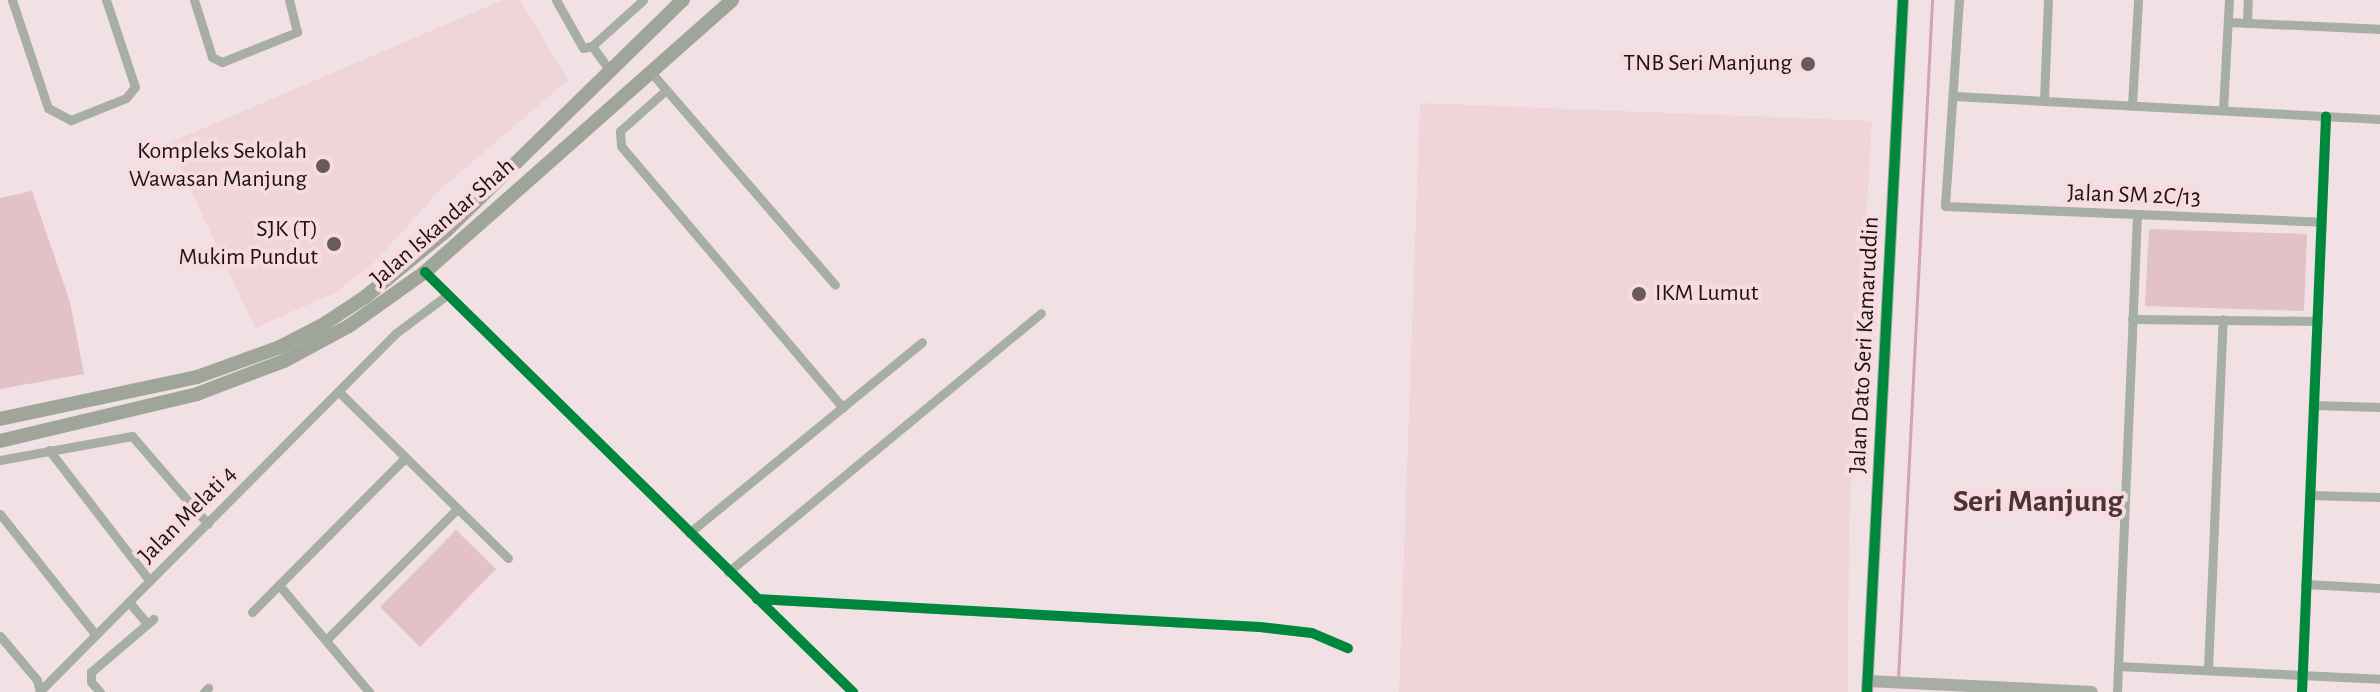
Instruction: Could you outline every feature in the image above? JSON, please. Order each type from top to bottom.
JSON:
[{"type":"main road","name":"Jalan Iskandar Shah","points":[[0,419],[197,377],[280,347],[324,324],[425,250],[683,0]]},
{"type":"main road","name":"Jalan Iskandar Shah","points":[[0,441],[101,420],[239,380],[349,326],[425,272],[730,1]]},
{"type":"street","points":[[12,0],[48,108],[71,120],[126,98],[135,87],[106,0]]},
{"type":"street","points":[[194,0],[212,57],[222,62],[297,32],[289,0]]},
{"type":"street","points":[[556,0],[578,43],[592,46],[611,72]]},
{"type":"street","points":[[592,46],[643,0]]},
{"type":"street","name":"Jalan Dato Seri Kamaruddin","points":[[1868,686],[1903,0]]},
{"type":"street","points":[[1959,0],[1954,96],[2380,119]]},
{"type":"street","points":[[2044,99],[2048,0]]},
{"type":"street","points":[[2132,105],[2138,0]]},
{"type":"street","points":[[2223,110],[2229,0]]},
{"type":"street","points":[[2247,23],[2248,0]]},
{"type":"street","points":[[2228,22],[2380,29]]},
{"type":"street","points":[[649,70],[835,285]]},
{"type":"street","points":[[666,90],[620,131],[621,146],[843,408]]},
{"type":"street","name":"Jalan SM 2C/13","points":[[1954,96],[1945,206],[2137,217],[2322,222]]},
{"type":"street","points":[[2302,692],[2326,116]]},
{"type":"street","points":[[2117,692],[2137,217]]},
{"type":"street","points":[[425,272],[853,692]]},
{"type":"street","name":"Jalan Melati 4","points":[[40,692],[416,315],[447,295]]},
{"type":"street","points":[[728,572],[1041,313]]},
{"type":"street","points":[[2132,319],[2318,321]]},
{"type":"street","points":[[2208,670],[2223,319]]},
{"type":"street","points":[[689,533],[922,342]]},
{"type":"street","points":[[339,392],[508,558]]},
{"type":"street","points":[[2314,405],[2380,407]]},
{"type":"street","points":[[0,460],[138,438],[208,524]]},
{"type":"street","points":[[49,450],[150,581]]},
{"type":"street","points":[[252,612],[404,459]]},
{"type":"street","points":[[2309,495],[2380,497]]},
{"type":"street","points":[[326,640],[456,510]]},
{"type":"street","points":[[0,514],[96,635]]},
{"type":"street","points":[[2305,584],[2380,588]]},
{"type":"street","points":[[279,585],[369,692]]},
{"type":"street","points":[[757,599],[1260,627],[1312,633],[1348,648]]},
{"type":"street","points":[[100,692],[91,682],[91,672],[149,620],[129,602]]},
{"type":"street","points":[[0,636],[40,692]]},
{"type":"street","points":[[2118,666],[2380,679]]},
{"type":"street","points":[[1868,686],[1897,682],[2092,692]]},
{"type":"shaded area","name":"Kompleks Sekolah Wawasan Manjung","points":[[503,0],[520,0],[568,80],[441,189],[371,266],[334,293],[255,328],[169,143]]},
{"type":"shaded area","name":"IKM Lumut","points":[[1420,103],[1872,121],[1849,522],[1848,692],[1399,692]]},
{"type":"shaded area","points":[[32,191],[70,302],[84,374],[0,389],[0,198]]},
{"type":"shaded area","points":[[2149,229],[2307,234],[2304,311],[2145,306]]},
{"type":"shaded area","points":[[456,530],[496,569],[420,647],[380,607]]},
{"type":"waterway","points":[[1898,679],[1932,0]]},
{"type":"cycle path","points":[[1867,692],[1903,0]]},
{"type":"cycle path","points":[[2302,692],[2326,116]]},
{"type":"cycle path","points":[[425,272],[853,692]]},
{"type":"cycle path","points":[[757,599],[1260,627],[1312,633],[1348,648]]},
{"type":"place","name":"TNB Seri Manjung","points":[[1808,64]]},
{"type":"place","name":"Kompleks Sekolah Wawasan Manjung","points":[[323,166]]},
{"type":"place","name":"SJK (T) Mukim Pundut","points":[[334,244]]},
{"type":"place","name":"IKM Lumut","points":[[1639,294]]},
{"type":"district","name":"Seri Manjung","points":[[2038,501]]}]
